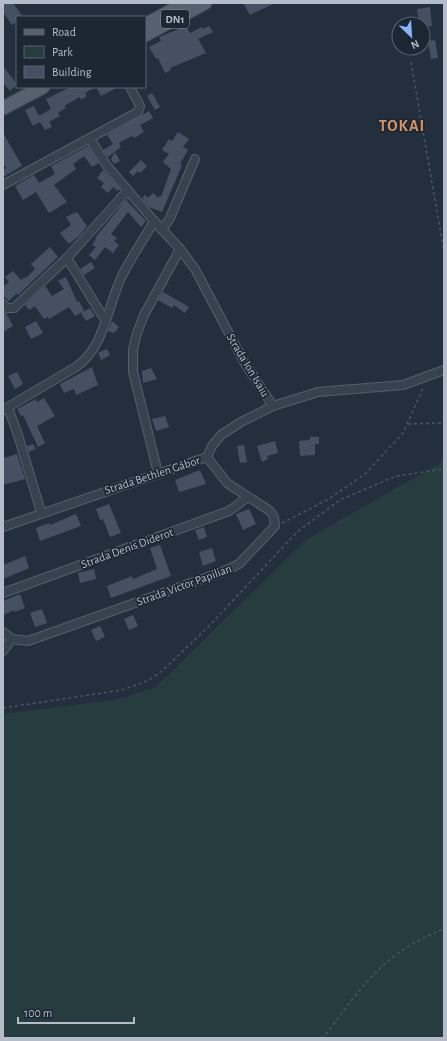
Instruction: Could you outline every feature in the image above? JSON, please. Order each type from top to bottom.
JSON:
[{"type":"main road","name":"DN1","points":[[146,24],[185,3]]},
{"type":"main road","name":"DN1","points":[[146,34],[204,3]]},
{"type":"main road","points":[[3,108],[41,88]]},
{"type":"street","points":[[3,185],[138,112],[140,106],[131,88]]},
{"type":"street","name":"Strada Ion Isaiu","points":[[90,139],[107,166],[180,249],[195,269],[244,362],[273,406],[318,392],[403,385],[428,377]]},
{"type":"street","points":[[162,230],[170,218],[195,159]]},
{"type":"street","points":[[3,304],[8,308],[14,308],[67,258],[128,190]]},
{"type":"street","points":[[41,512],[18,435],[5,409],[85,361],[95,349],[123,274],[154,221]]},
{"type":"street","points":[[158,473],[133,372],[133,349],[144,315],[180,249]]},
{"type":"street","points":[[67,258],[105,320]]},
{"type":"street","points":[[428,377],[444,370]]},
{"type":"street","points":[[207,457],[212,446],[221,435],[241,422],[273,406]]},
{"type":"street","name":"Strada Bethlen Gábor","points":[[3,527],[41,512],[207,457],[228,483],[270,511],[274,517],[275,526]]},
{"type":"street","name":"Strada Denis Diderot","points":[[3,593],[229,511],[248,497]]},
{"type":"street","name":"Strada Victor Papilian","points":[[12,639],[28,641],[222,572],[239,564],[275,526]]},
{"type":"street","points":[[3,632],[12,639],[3,651]]},
{"type":"path","points":[[411,62],[444,252]]},
{"type":"path","points":[[275,526],[327,500],[365,474],[403,433],[428,377]]},
{"type":"path","points":[[407,424],[444,423]]},
{"type":"path","points":[[3,708],[122,690],[147,681],[162,671],[209,626],[297,532],[340,500],[396,476],[444,469]]},
{"type":"path","points":[[321,1038],[328,1032],[367,980],[395,954],[426,936],[444,929]]},
{"type":"green space","points":[[444,455],[444,1038],[3,1038],[3,714],[120,699],[156,687],[307,539],[440,463]]},
{"type":"building","points":[[3,3],[13,3],[22,16],[16,16],[16,22],[12,25],[3,12]]},
{"type":"building","points":[[243,3],[275,3],[250,15]]},
{"type":"building","points":[[430,7],[431,16],[418,16],[417,9]]},
{"type":"building","points":[[186,26],[190,33],[202,27],[203,29],[209,26],[213,32],[198,39],[206,53],[170,68],[171,70],[165,73],[158,58],[156,59],[149,47],[161,41],[159,37]]},
{"type":"building","points":[[435,40],[438,58],[431,59],[431,41]]},
{"type":"building","points":[[3,66],[16,83],[16,85],[10,91],[3,83]]},
{"type":"building","points":[[69,88],[94,88],[85,93],[87,96],[81,100],[80,97],[64,106],[66,108],[58,113],[60,116],[49,122],[52,127],[45,130],[40,122],[33,126],[25,110],[34,106],[38,115],[41,115],[51,109],[46,99]]},
{"type":"building","points":[[97,88],[116,88],[101,96]]},
{"type":"building","points":[[152,93],[160,107],[155,110],[147,96]]},
{"type":"building","points":[[149,111],[153,118],[140,125],[144,132],[134,138],[132,136],[119,143],[121,147],[108,157],[103,150],[113,144],[107,135]]},
{"type":"building","points":[[178,132],[189,139],[183,147],[188,150],[180,164],[182,165],[162,212],[149,207],[142,198],[145,195],[148,198],[153,193],[158,198],[159,196],[161,197],[171,169],[163,162],[169,154],[162,150],[169,139],[172,141]]},
{"type":"building","points":[[3,133],[22,166],[3,177],[3,170],[6,168],[3,163]]},
{"type":"building","points":[[88,146],[99,163],[92,167],[84,156],[73,164],[76,169],[54,185],[67,202],[49,213],[36,192],[23,200],[15,186],[34,175],[39,183],[55,174],[51,166]]},
{"type":"building","points":[[115,152],[120,161],[114,164],[111,159]]},
{"type":"building","points":[[141,160],[147,166],[140,173],[138,171],[133,176],[129,172]]},
{"type":"building","points":[[103,170],[120,189],[118,191],[113,187],[108,193],[101,187],[104,183],[97,178]]},
{"type":"building","points":[[126,200],[146,221],[141,227],[128,212],[111,234],[117,238],[114,241],[119,245],[113,253],[105,247],[95,260],[89,255],[96,247],[92,245],[96,239],[95,238]]},
{"type":"building","points":[[77,212],[87,226],[80,235],[69,244],[60,233],[71,225],[66,217]]},
{"type":"building","points":[[50,247],[58,257],[18,295],[17,293],[9,301],[3,295],[3,287],[9,282],[5,277],[13,271],[21,280],[25,277],[26,278],[35,269],[31,264]]},
{"type":"building","points":[[91,262],[95,268],[84,275],[80,269]]},
{"type":"building","points":[[66,277],[77,302],[79,301],[84,311],[75,316],[69,307],[49,319],[47,317],[44,319],[35,306],[29,310],[25,305],[45,286],[52,296],[64,289],[58,281]]},
{"type":"building","points":[[163,292],[189,307],[185,313],[174,305],[172,308],[158,300]]},
{"type":"building","points":[[90,308],[95,316],[86,321],[81,313]]},
{"type":"building","points":[[3,312],[6,313],[13,326],[3,332]]},
{"type":"building","points":[[36,321],[43,333],[31,339],[25,327]]},
{"type":"building","points":[[112,321],[119,327],[114,333],[108,331]]},
{"type":"building","points":[[107,349],[110,355],[101,360],[98,353]]},
{"type":"building","points":[[92,367],[98,385],[76,395],[74,389],[64,393],[60,384]]},
{"type":"building","points":[[151,368],[157,379],[143,383],[142,371]]},
{"type":"building","points":[[17,372],[23,384],[15,389],[8,376]]},
{"type":"building","points":[[44,398],[55,416],[37,426],[45,443],[38,447],[23,415],[21,416],[17,409],[36,399],[37,402]]},
{"type":"building","points":[[165,416],[169,427],[156,431],[152,419]]},
{"type":"building","points":[[310,437],[319,437],[319,444],[315,444],[315,455],[300,456],[299,441],[310,440]]},
{"type":"building","points":[[275,441],[278,453],[267,456],[268,459],[262,462],[257,446]]},
{"type":"building","points":[[33,444],[36,449],[29,452],[27,446]]},
{"type":"building","points":[[244,445],[247,462],[240,463],[237,446]]},
{"type":"building","points":[[17,454],[25,479],[3,485],[3,458]]},
{"type":"building","points":[[200,470],[206,484],[179,492],[175,480]]},
{"type":"building","points":[[109,504],[121,533],[110,537],[103,519],[100,520],[96,509]]},
{"type":"building","points":[[249,509],[256,524],[243,530],[236,514]]},
{"type":"building","points":[[76,514],[81,526],[40,541],[36,528],[49,523],[50,525]]},
{"type":"building","points":[[204,527],[207,537],[199,540],[195,530]]},
{"type":"building","points":[[160,545],[171,576],[111,598],[107,586],[132,576],[133,579],[157,569],[150,548]]},
{"type":"building","points":[[212,548],[216,561],[203,566],[199,552]]},
{"type":"building","points":[[25,556],[29,568],[3,579],[3,565]]},
{"type":"building","points":[[94,569],[96,579],[80,583],[78,573]]},
{"type":"building","points":[[20,594],[25,608],[15,612],[14,610],[3,615],[3,601]]},
{"type":"building","points":[[42,609],[47,623],[35,627],[30,613]]},
{"type":"building","points":[[133,615],[138,626],[129,630],[124,619]]},
{"type":"building","points":[[100,626],[105,637],[96,641],[91,630]]},
{"type":"district","name":"TOKAI","points":[[402,126]]}]
